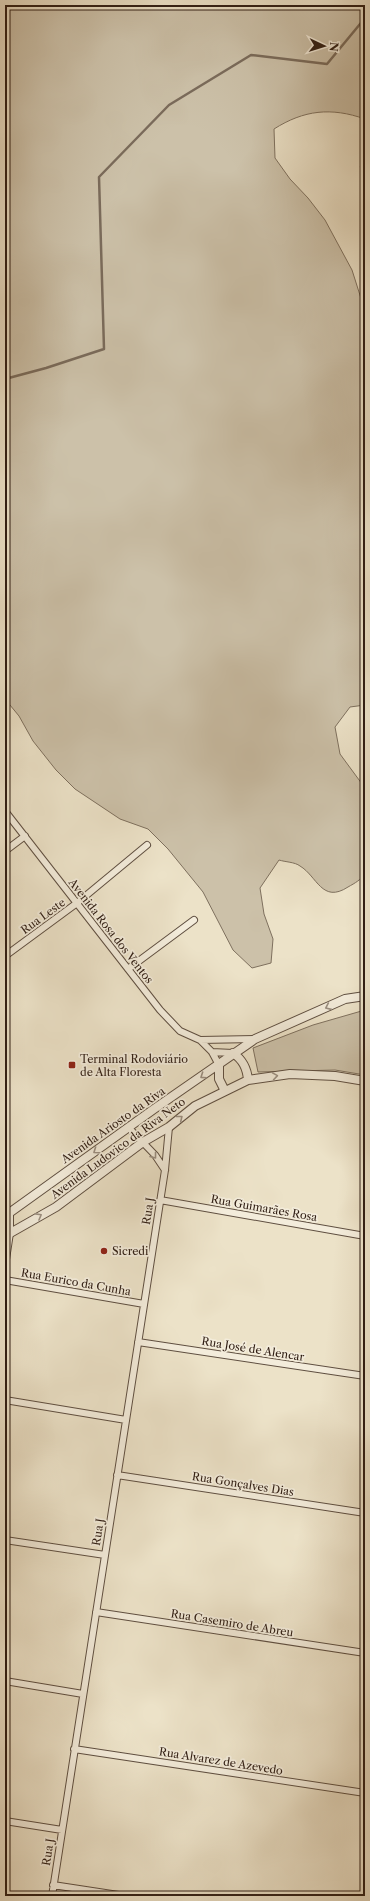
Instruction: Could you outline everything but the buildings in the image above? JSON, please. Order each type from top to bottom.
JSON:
[{"type":"street","name":"Avenida Rosa dos Ventos","points":[[5,811],[160,1010],[180,1031],[200,1040],[212,1052],[219,1065]]},
{"type":"street","points":[[5,851],[25,836]]},
{"type":"street","name":"Rua Leste","points":[[5,956],[77,903],[147,845]]},
{"type":"street","points":[[128,969],[194,920]]},
{"type":"street","name":"Avenida Ariosto da Riva","points":[[7,1215],[129,1128],[154,1108],[255,1039],[345,999],[365,996]]},
{"type":"street","points":[[200,1040],[255,1039]]},
{"type":"street","points":[[212,1052],[233,1053],[240,1058],[245,1065],[248,1080]]},
{"type":"street","points":[[219,1065],[219,1079],[224,1091]]},
{"type":"street","name":"Avenida Ludovico da Riva Neto","points":[[8,1234],[56,1207],[143,1142],[169,1127],[195,1106],[248,1080],[290,1074],[335,1076],[365,1081]]},
{"type":"street","name":"Rua J","points":[[52,1896],[165,1170],[169,1127]]},
{"type":"street","points":[[129,1128],[143,1142],[165,1170]]},
{"type":"street","name":"Rua Guimarães Rosa","points":[[160,1200],[365,1236]]},
{"type":"street","points":[[5,1266],[8,1234],[7,1215]]},
{"type":"street","name":"Rua Eurico da Cunha","points":[[5,1280],[144,1304]]},
{"type":"street","name":"Rua José de Alencar","points":[[138,1342],[365,1376]]},
{"type":"street","points":[[5,1400],[126,1420]]},
{"type":"street","name":"Rua Gonçalves Dias","points":[[117,1475],[365,1513]]},
{"type":"street","points":[[5,1540],[105,1555]]},
{"type":"street","name":"Rua Casemiro de Abreu","points":[[96,1612],[365,1653]]},
{"type":"street","points":[[5,1681],[83,1694]]},
{"type":"street","name":"Rua Alvarez de Azevedo","points":[[74,1749],[365,1793]]},
{"type":"street","points":[[5,1821],[62,1830]]},
{"type":"street","points":[[53,1885],[125,1896]]},
{"type":"shaded area","points":[[5,5],[365,5],[365,119],[341,113],[318,112],[296,118],[274,129],[275,158],[290,179],[308,198],[325,220],[352,270],[365,311],[365,705],[350,707],[335,727],[340,754],[365,788],[365,873],[353,884],[339,891],[332,892],[321,887],[306,870],[298,865],[279,860],[260,888],[264,914],[273,939],[271,963],[252,968],[233,950],[203,892],[168,849],[148,829],[120,819],[75,789],[56,770],[33,741],[19,716],[5,699]]},
{"type":"shaded area","points":[[365,1010],[365,1075],[335,1070],[258,1072],[253,1048],[313,1025]]},
{"type":"waterway","points":[[5,379],[46,368],[104,349],[99,177],[169,105],[251,55],[327,64],[365,18]]},
{"type":"place","name":"Terminal Rodoviário de Alta Floresta","points":[[72,1065]]},
{"type":"place","name":"Sicredi","points":[[104,1251]]}]
